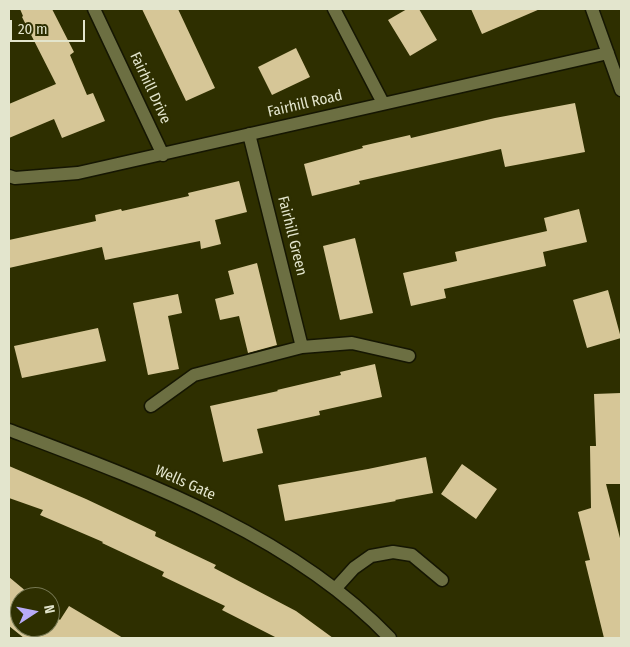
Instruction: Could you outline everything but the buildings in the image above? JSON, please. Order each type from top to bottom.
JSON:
[{"type":"street","name":"Fairhill Drive","points":[[94,9],[163,155]]},
{"type":"street","points":[[334,9],[383,103]]},
{"type":"street","points":[[592,9],[621,90]]},
{"type":"street","name":"Fairhill Road","points":[[9,176],[15,178],[78,174],[608,53]]},
{"type":"street","name":"Fairhill Green","points":[[250,134],[302,347]]},
{"type":"street","points":[[151,406],[194,375],[302,347],[352,343],[409,356]]},
{"type":"street","name":"Wells Gate","points":[[9,430],[135,479],[208,511],[277,550],[336,589],[374,621],[390,638]]},
{"type":"street","points":[[336,589],[354,568],[372,556],[393,552],[412,555],[442,580]]}]
